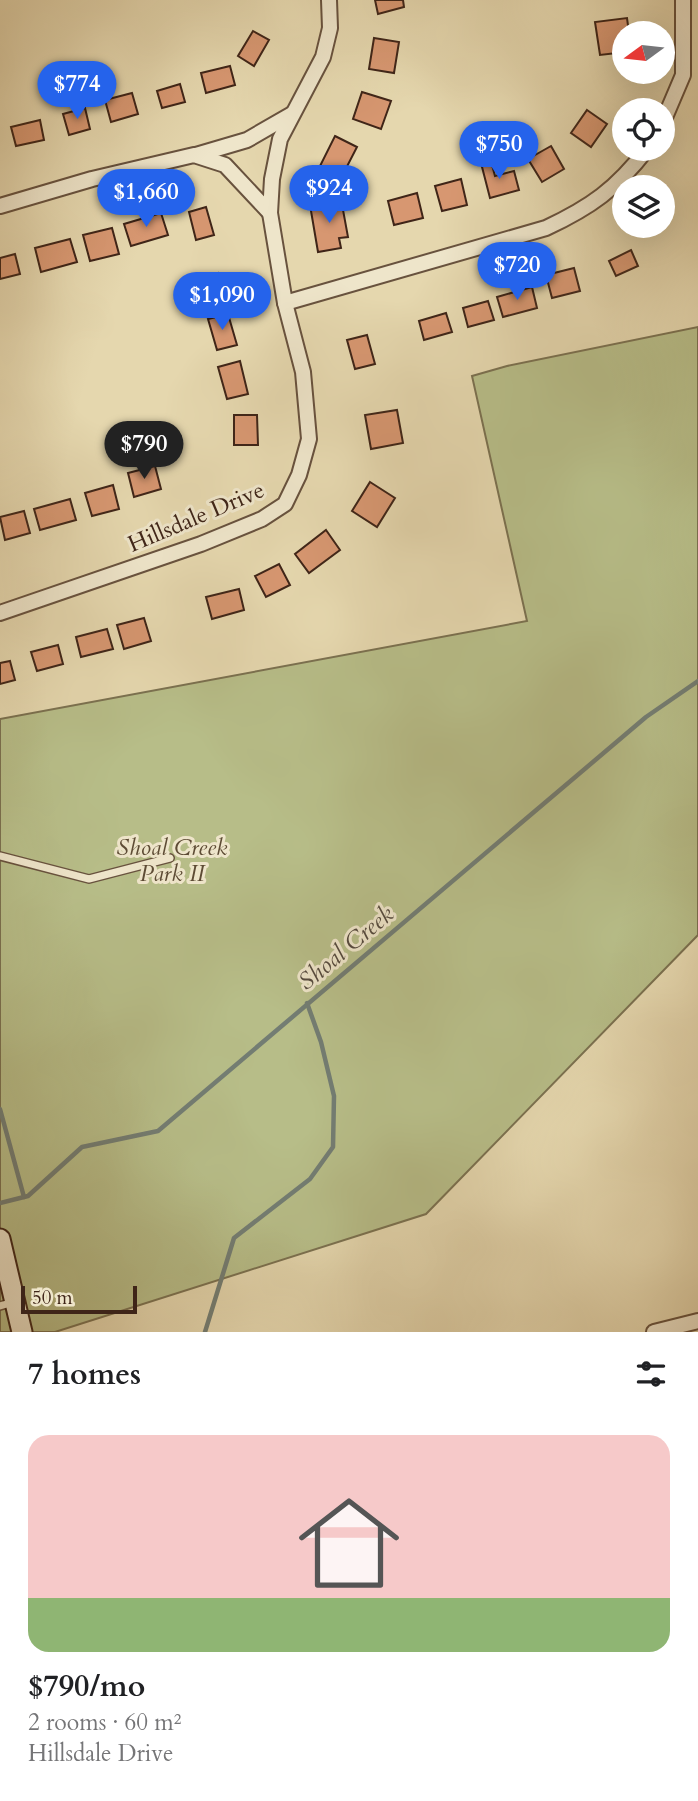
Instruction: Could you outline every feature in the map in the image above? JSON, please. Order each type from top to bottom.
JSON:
[{"type":"main road","points":[[0,1239],[7,1304],[22,1332]]},
{"type":"street","name":"Hillsdale Drive","points":[[0,613],[201,544],[262,519],[285,504],[299,475],[309,439],[303,372],[285,303],[270,213],[272,179],[281,139],[323,57],[330,28],[329,0]]},
{"type":"street","points":[[673,98],[683,75],[683,0]]},
{"type":"street","points":[[0,206],[92,178],[247,140],[294,114]]},
{"type":"street","points":[[194,155],[225,165],[270,213]]},
{"type":"street","points":[[285,303],[546,228],[586,209],[629,172],[638,161]]},
{"type":"street","points":[[654,1332],[698,1321]]},
{"type":"lane","points":[[0,856],[89,879],[170,858]]},
{"type":"green space","name":"Shoal Creek Park II","points":[[698,327],[698,935],[426,1214],[55,1332],[0,1332],[0,719],[527,621],[472,376],[507,366]]},
{"type":"building","points":[[375,0],[403,0],[404,7],[378,14]]},
{"type":"building","points":[[627,18],[627,21],[612,21],[612,54],[600,55],[595,22]]},
{"type":"building","points":[[253,31],[269,40],[254,66],[238,56]]},
{"type":"building","points":[[374,38],[399,42],[394,73],[369,69]]},
{"type":"building","points":[[230,66],[235,85],[206,93],[201,73]]},
{"type":"building","points":[[180,84],[185,102],[162,108],[157,91]]},
{"type":"building","points":[[362,92],[391,101],[381,129],[353,119]]},
{"type":"building","points":[[132,93],[138,114],[111,122],[105,100]]},
{"type":"building","points":[[85,108],[90,129],[69,135],[63,114]]},
{"type":"building","points":[[587,110],[607,124],[591,147],[571,133]]},
{"type":"building","points":[[40,120],[44,140],[16,146],[11,127]]},
{"type":"building","points":[[335,136],[357,147],[340,180],[319,168]]},
{"type":"building","points":[[551,146],[564,169],[542,182],[528,159]]},
{"type":"building","points":[[491,161],[495,176],[514,171],[519,190],[490,198],[481,163]]},
{"type":"building","points":[[461,179],[467,205],[442,211],[435,186]]},
{"type":"building","points":[[417,193],[423,218],[394,225],[388,201]]},
{"type":"building","points":[[341,199],[348,237],[339,238],[341,248],[318,252],[310,205]]},
{"type":"building","points":[[206,207],[214,235],[196,240],[189,212]]},
{"type":"building","points":[[161,213],[168,235],[131,246],[124,224]]},
{"type":"building","points":[[112,228],[119,254],[90,261],[83,235]]},
{"type":"building","points":[[70,239],[77,262],[41,272],[35,248]]},
{"type":"building","points":[[631,250],[638,266],[616,276],[609,261]]},
{"type":"building","points":[[15,254],[20,274],[0,279],[0,258]]},
{"type":"building","points":[[574,268],[580,291],[552,298],[546,275]]},
{"type":"building","points":[[218,273],[225,297],[201,304],[195,279]]},
{"type":"building","points":[[532,287],[537,308],[503,317],[497,297]]},
{"type":"building","points":[[488,301],[494,320],[468,327],[463,308]]},
{"type":"building","points":[[446,313],[452,332],[424,340],[419,321]]},
{"type":"building","points":[[228,314],[237,345],[217,350],[208,319]]},
{"type":"building","points":[[367,335],[375,364],[355,369],[347,340]]},
{"type":"building","points":[[240,361],[248,394],[227,399],[218,367]]},
{"type":"building","points":[[397,410],[403,443],[371,449],[365,415]]},
{"type":"building","points":[[234,415],[257,415],[258,445],[234,445]]},
{"type":"building","points":[[155,466],[161,489],[134,497],[128,473]]},
{"type":"building","points":[[370,482],[395,498],[377,527],[352,511]]},
{"type":"building","points":[[113,485],[119,509],[92,516],[85,493]]},
{"type":"building","points":[[70,499],[76,520],[40,530],[34,509]]},
{"type":"building","points":[[24,511],[30,533],[5,540],[0,517]]},
{"type":"building","points":[[326,530],[340,550],[309,573],[295,554]]},
{"type":"building","points":[[279,564],[290,585],[266,597],[255,576]]},
{"type":"building","points":[[239,589],[244,610],[212,619],[206,597]]},
{"type":"building","points":[[144,618],[151,641],[124,649],[117,625]]},
{"type":"building","points":[[107,629],[113,649],[81,657],[76,637]]},
{"type":"building","points":[[58,645],[63,664],[37,671],[31,652]]},
{"type":"building","points":[[10,661],[15,680],[0,684],[0,663]]},
{"type":"waterway","name":"Shoal Creek","points":[[0,1203],[28,1196],[82,1147],[158,1131],[646,717],[698,681]]},
{"type":"waterway","points":[[205,1332],[234,1238],[310,1179],[333,1147],[334,1096],[321,1042],[307,1003]]},
{"type":"waterway","points":[[0,1109],[24,1197]]}]
